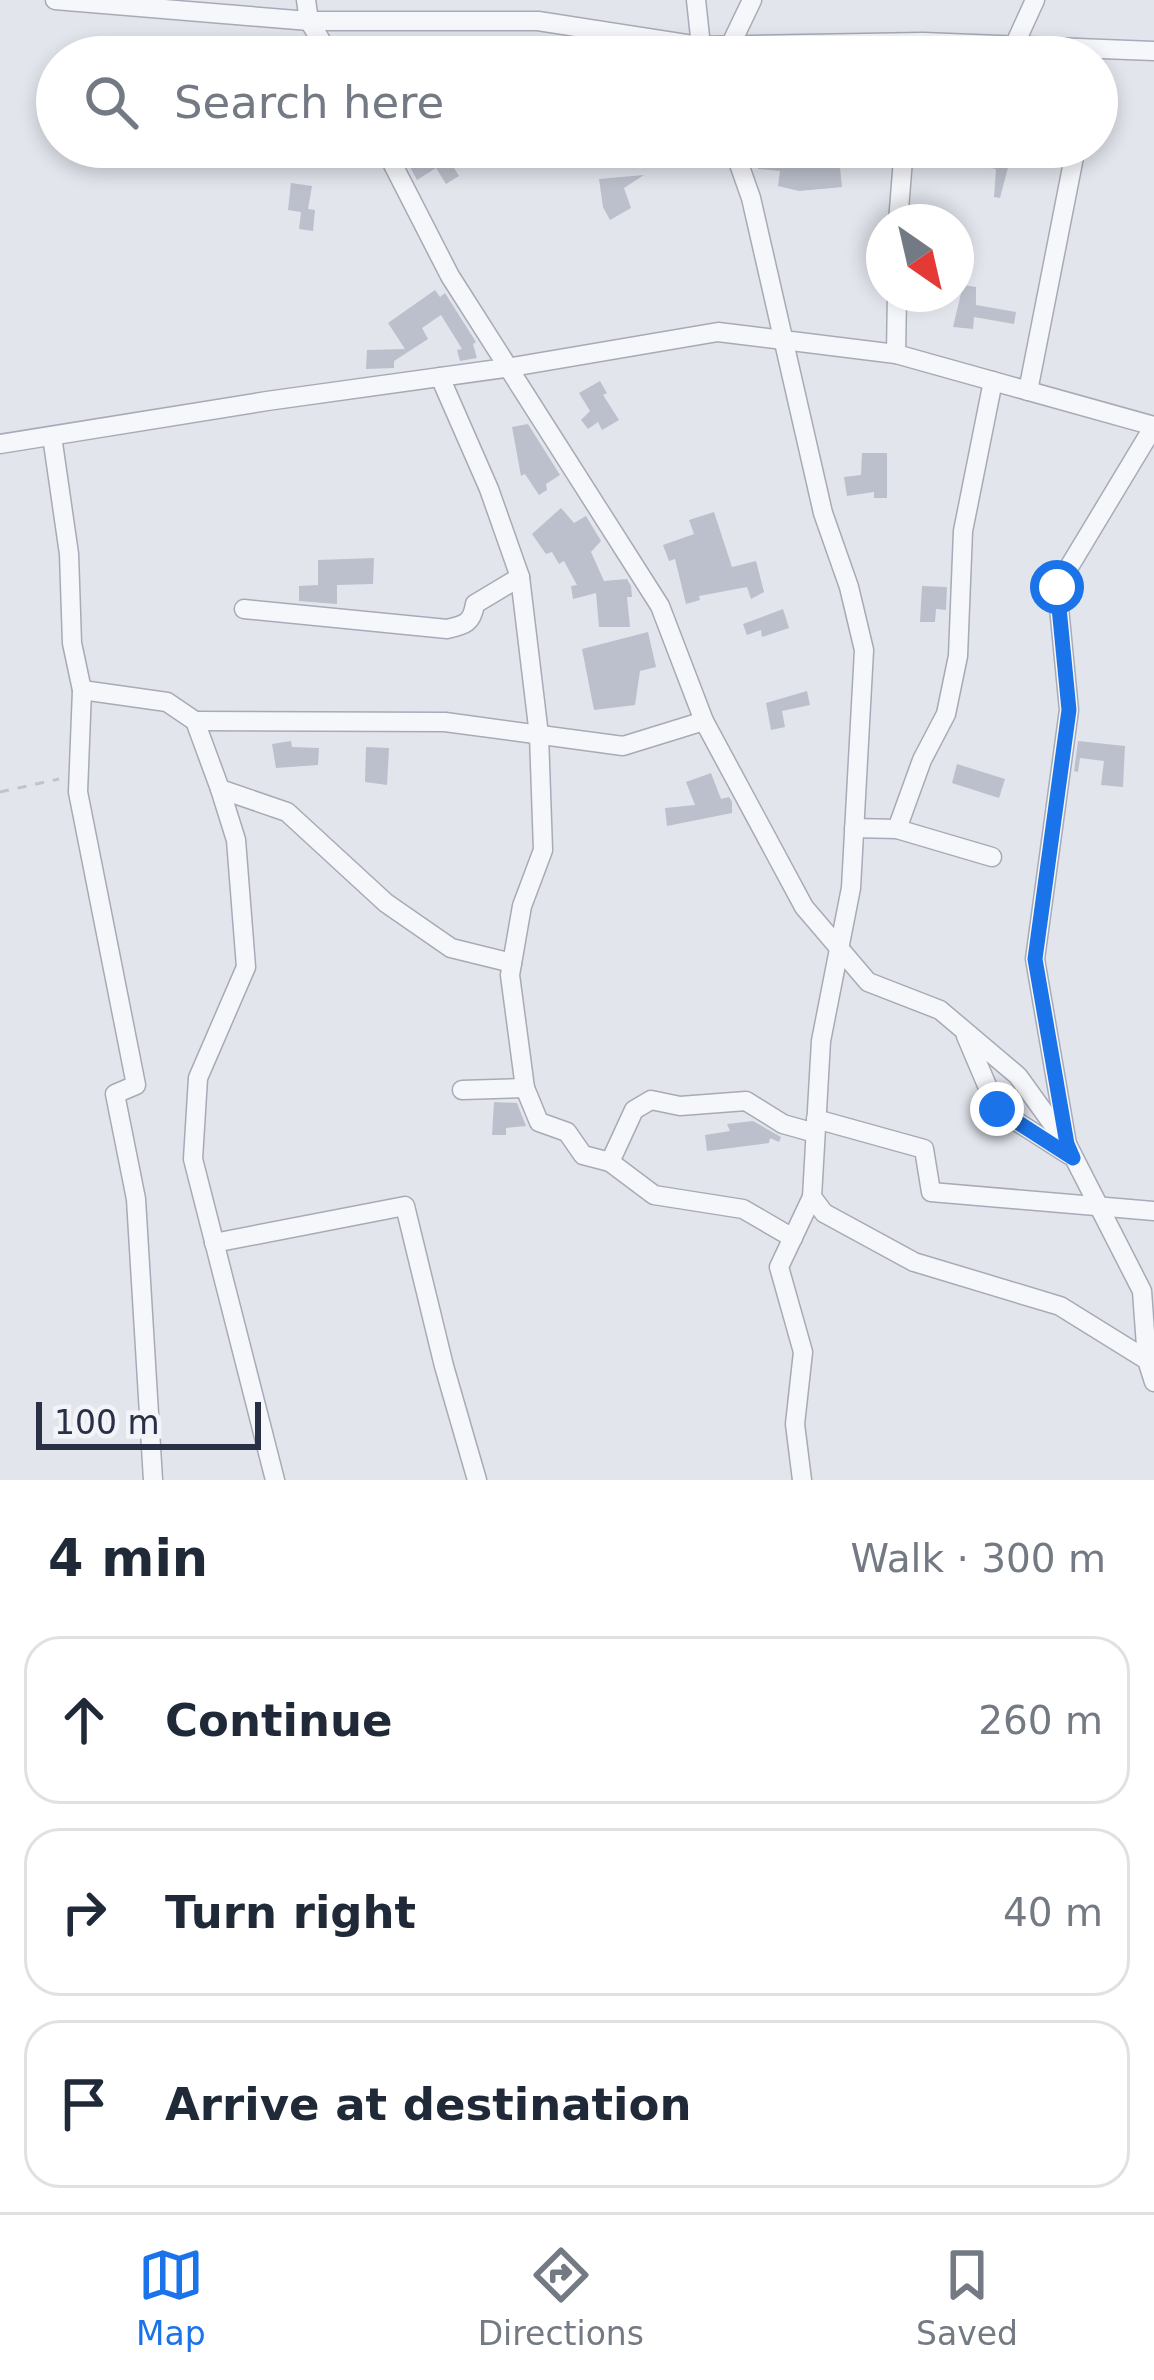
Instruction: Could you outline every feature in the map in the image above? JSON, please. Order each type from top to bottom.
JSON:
[{"type":"street","points":[[55,0],[153,4],[309,21],[538,21],[616,36]]},
{"type":"street","points":[[306,0],[309,21],[318,36]]},
{"type":"street","points":[[538,21],[550,0]]},
{"type":"street","points":[[696,0],[699,36]]},
{"type":"street","points":[[735,36],[752,0]]},
{"type":"street","points":[[1019,36],[1035,0]]},
{"type":"street","points":[[1118,51],[1154,51]]},
{"type":"street","points":[[395,168],[451,276],[660,606],[704,721],[804,907],[868,982],[940,1010],[1018,1076],[1070,1151],[1142,1291],[1147,1360],[1154,1382]]},
{"type":"street","points":[[740,168],[823,513],[849,586],[864,650],[850,888],[821,1041],[812,1197],[779,1268],[803,1352],[795,1424],[802,1480]]},
{"type":"street","points":[[899,204],[902,168]]},
{"type":"street","points":[[1028,391],[1072,168]]},
{"type":"street","points":[[896,354],[897,312]]},
{"type":"street","points":[[0,443],[512,368],[718,332],[896,354],[1154,426],[1057,587],[1069,710],[1035,959],[1070,1151]]},
{"type":"street","points":[[440,377],[489,489],[520,577],[539,735],[544,850],[522,906],[510,975],[526,1088],[539,1122],[568,1132],[583,1155],[610,1162],[654,1196],[743,1209],[793,1238]]},
{"type":"street","points":[[897,829],[922,760],[946,714],[958,656],[963,531],[993,381]]},
{"type":"street","points":[[52,436],[70,554],[72,643],[82,690],[78,792],[136,1085],[115,1094],[136,1199],[153,1480]]},
{"type":"street","points":[[244,609],[446,629],[466,625],[473,618],[475,604],[520,577]]},
{"type":"street","points":[[82,690],[167,702],[195,722],[236,840],[246,967],[198,1078],[193,1159],[275,1480]]},
{"type":"street","points":[[195,722],[445,722],[623,746],[704,721]]},
{"type":"street","points":[[220,789],[286,812],[386,903],[451,948],[512,963]]},
{"type":"street","points":[[854,828],[897,829],[992,857]]},
{"type":"street","points":[[962,1028],[997,1109],[1070,1151]]},
{"type":"street","points":[[462,1090],[526,1088]]},
{"type":"street","points":[[610,1162],[634,1110],[652,1100],[680,1106],[746,1101],[782,1124],[816,1126],[924,1149],[932,1192],[1154,1211]]},
{"type":"street","points":[[812,1197],[824,1213],[914,1262],[1060,1306],[1147,1360]]},
{"type":"street","points":[[214,1243],[405,1206],[477,1480]]},
{"type":"path","points":[[0,792],[79,774]]},
{"type":"building","points":[[411,168],[436,168],[417,180]]},
{"type":"building","points":[[436,168],[454,168],[459,176],[446,184]]},
{"type":"building","points":[[840,168],[842,187],[799,191],[778,186],[780,171],[758,169]]},
{"type":"building","points":[[991,168],[1008,168],[1000,198],[994,197],[996,169]]},
{"type":"building","points":[[644,175],[624,188],[631,208],[610,220],[599,179]]},
{"type":"building","points":[[291,183],[312,186],[308,209],[315,210],[313,231],[299,229],[301,212],[288,210]]},
{"type":"building","points":[[974,287],[976,305],[1016,312],[1014,324],[974,317],[973,329],[953,327],[957,312],[974,312]]},
{"type":"building","points":[[435,290],[440,297],[445,293],[476,342],[477,358],[460,361],[457,350],[462,349],[441,315],[422,328],[428,339],[394,361],[394,368],[366,369],[367,350],[405,349],[388,323]]},
{"type":"building","points":[[600,381],[619,420],[602,430],[598,422],[588,429],[581,420],[590,411],[579,393]]},
{"type":"building","points":[[528,424],[560,475],[539,495],[525,474],[521,476],[512,427]]},
{"type":"building","points":[[862,453],[887,453],[887,498],[874,498],[874,492],[847,496],[844,477],[861,475]]},
{"type":"building","points":[[561,508],[574,523],[586,516],[601,541],[591,552],[604,581],[627,579],[632,597],[627,597],[630,627],[599,627],[596,593],[573,599],[571,586],[577,585],[564,561],[559,564],[552,552],[546,554],[532,534]]},
{"type":"building","points":[[714,512],[732,567],[756,561],[764,592],[751,599],[747,587],[699,596],[700,600],[686,604],[675,559],[669,561],[663,545],[694,534],[689,520]]},
{"type":"building","points":[[374,558],[373,584],[337,585],[337,604],[299,601],[299,586],[318,585],[318,560]]},
{"type":"building","points":[[922,586],[947,587],[946,610],[936,609],[935,622],[920,622]]},
{"type":"building","points":[[783,609],[789,628],[762,637],[761,630],[747,635],[743,624]]},
{"type":"building","points":[[648,632],[656,667],[640,671],[635,705],[594,710],[582,649]]},
{"type":"building","points":[[807,691],[810,705],[782,711],[785,727],[771,730],[766,703]]},
{"type":"building","points":[[291,741],[292,747],[319,748],[318,765],[276,768],[272,744]]},
{"type":"building","points":[[1078,741],[1125,746],[1123,787],[1101,785],[1104,761],[1080,758],[1078,772],[1074,771]]},
{"type":"building","points":[[366,747],[389,748],[387,785],[365,782]]},
{"type":"building","points":[[957,764],[1005,779],[999,798],[952,783]]},
{"type":"building","points":[[711,773],[721,799],[729,797],[732,802],[732,813],[667,826],[665,808],[695,805],[686,782]]},
{"type":"building","points":[[494,1102],[517,1103],[526,1126],[492,1135]]},
{"type":"building","points":[[753,1121],[781,1137],[779,1142],[770,1138],[769,1143],[707,1151],[705,1135],[730,1131],[727,1124]]},
{"type":"route","points":[[997,1109],[1073,1158],[1035,959],[1069,710],[1057,587]]}]
